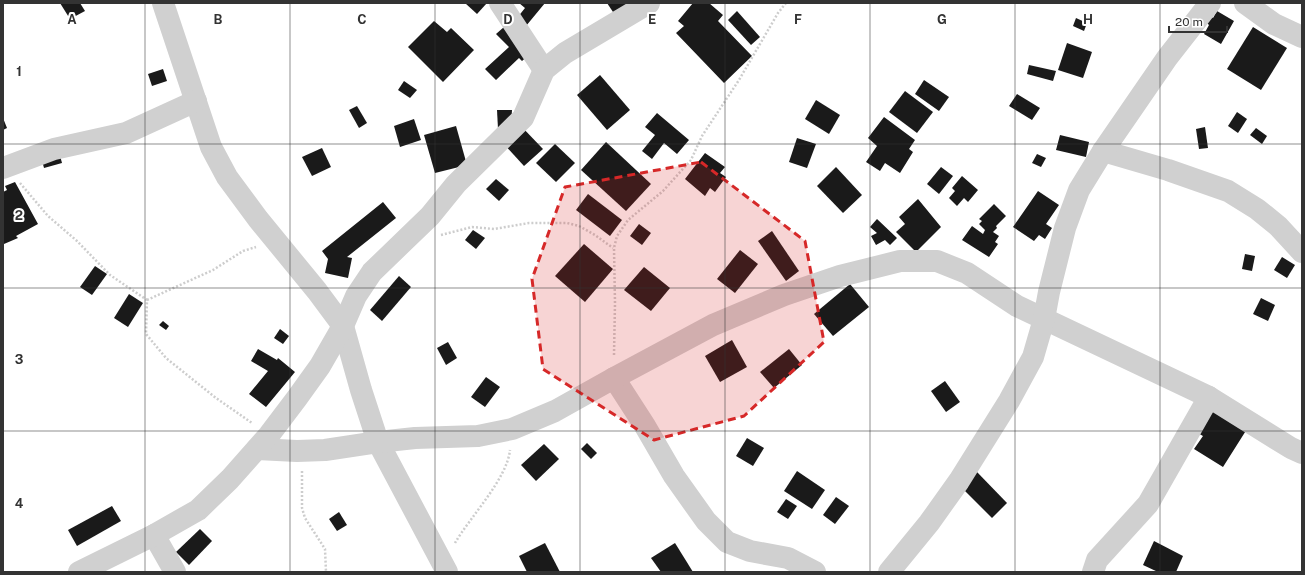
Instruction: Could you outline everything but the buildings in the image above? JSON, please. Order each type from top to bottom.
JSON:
[{"type":"street","points":[[163,3],[211,147],[218,163],[227,178],[343,326],[361,390],[378,442],[445,568]]},
{"type":"street","points":[[500,3],[544,70]]},
{"type":"street","points":[[79,572],[154,535],[198,510],[230,479],[263,442],[320,366],[343,326],[356,296],[372,272],[425,221],[456,184],[523,118],[544,70],[565,52],[649,3]]},
{"type":"street","points":[[889,572],[929,523],[955,487],[1009,401],[1033,357],[1044,319],[1065,228],[1079,190],[1103,151],[1168,58],[1210,3]]},
{"type":"street","points":[[1245,3],[1274,24],[1302,37]]},
{"type":"street","points":[[4,168],[54,149],[126,133],[196,101]]},
{"type":"street","points":[[1103,151],[1168,170],[1228,191],[1268,217],[1302,252]]},
{"type":"street","points":[[263,442],[297,451],[326,450],[415,438],[478,436],[512,429],[555,411],[713,325],[784,295],[840,276],[900,261],[937,261],[967,273],[1017,306],[1209,397],[1302,453]]},
{"type":"street","points":[[614,378],[645,426],[674,476],[706,521],[727,542],[750,551],[788,558],[815,572]]},
{"type":"street","points":[[1093,572],[1097,560],[1148,504],[1209,397]]},
{"type":"street","points":[[154,535],[175,572]]},
{"type":"path","points":[[614,378],[614,248],[617,236],[628,220],[663,191],[691,160],[702,136],[739,80],[778,13],[786,3]]},
{"type":"path","points":[[4,168],[48,216],[77,241],[110,275],[147,300]]},
{"type":"path","points":[[440,235],[472,227],[494,229],[529,223],[567,223],[579,226],[614,248]]},
{"type":"path","points":[[147,300],[213,270],[243,251],[275,239]]},
{"type":"path","points":[[147,300],[146,334],[166,358],[216,398],[263,442]]},
{"type":"path","points":[[445,568],[459,538],[506,466],[510,454],[512,429]]},
{"type":"path","points":[[297,451],[301,466],[302,508],[305,518],[325,549],[326,572]]},
{"type":"highlighted area","points":[[701,162],[805,241],[824,342],[744,416],[654,440],[543,369],[532,279],[565,187]]}]
